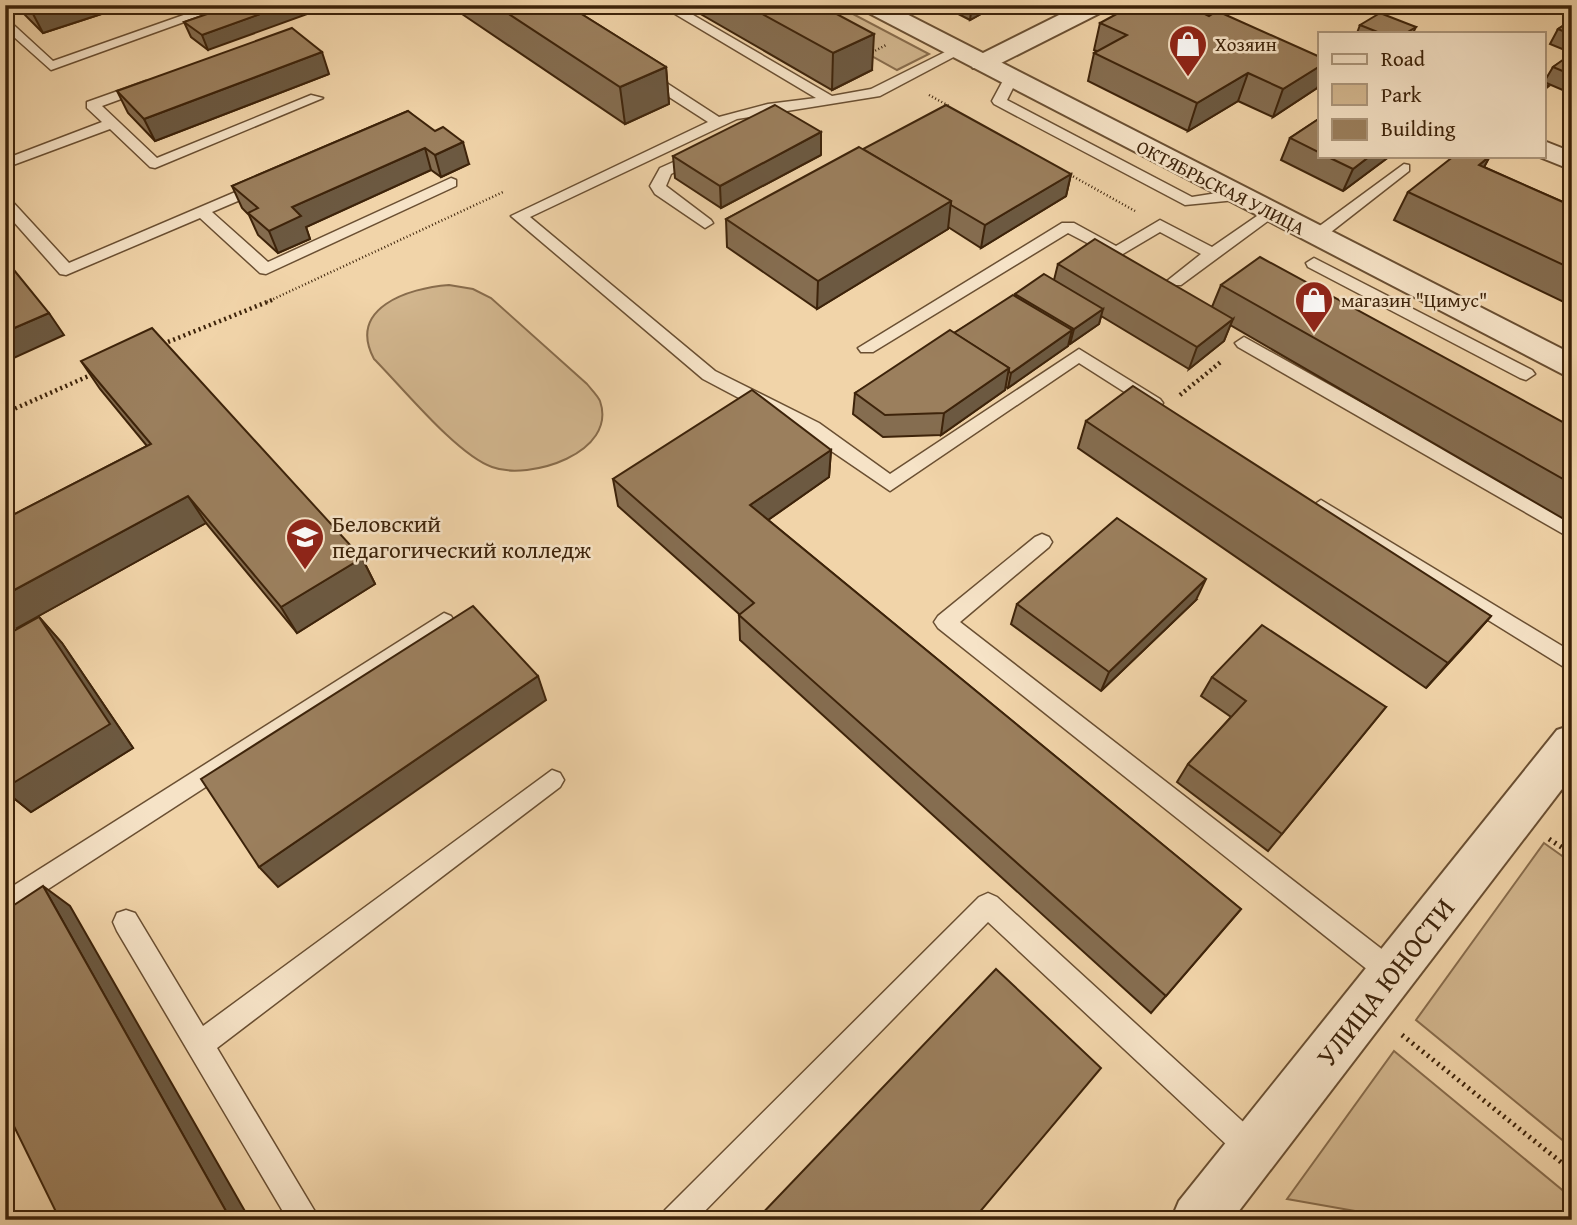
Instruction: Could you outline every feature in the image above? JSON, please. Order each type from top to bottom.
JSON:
[{"type":"street","name":"ОКТЯБРЬСКАЯ УЛИЦА","points":[[871,5],[1270,212],[1315,249],[1349,267],[1572,368]]},
{"type":"street","points":[[982,64],[1098,5]]},
{"type":"street","points":[[1546,150],[1572,162]]},
{"type":"street","name":"УЛИЦА ЮНОСТИ","points":[[1198,1220],[1572,743]]},
{"type":"lane","points":[[5,21],[51,66],[225,5]]},
{"type":"lane","points":[[666,5],[830,102]]},
{"type":"lane","points":[[958,51],[864,96],[755,110],[718,122],[519,216],[709,375],[812,428],[890,484],[1079,355],[1169,413]]},
{"type":"lane","points":[[635,69],[718,122]]},
{"type":"lane","points":[[155,82],[92,105],[155,164],[316,98]]},
{"type":"lane","points":[[751,129],[800,105]]},
{"type":"lane","points":[[5,164],[111,124]]},
{"type":"lane","points":[[705,223],[660,191],[658,181],[665,171],[714,147]]},
{"type":"lane","points":[[1315,249],[1404,168]]},
{"type":"lane","points":[[5,202],[66,270],[276,179]]},
{"type":"lane","points":[[202,211],[266,269],[451,183]]},
{"type":"lane","points":[[1175,281],[1270,212]]},
{"type":"lane","points":[[867,348],[1068,226],[1116,253],[1160,225],[1213,254]]},
{"type":"lane","points":[[1349,267],[1526,374]]},
{"type":"lane","points":[[1244,343],[1572,531]]},
{"type":"lane","points":[[1303,496],[1572,663]]},
{"type":"lane","points":[[1042,541],[946,622],[1379,989]]},
{"type":"lane","points":[[5,905],[444,622]]},
{"type":"lane","points":[[201,1044],[552,780]]},
{"type":"lane","points":[[675,1220],[988,905],[1253,1150]]},
{"type":"lane","points":[[126,922],[305,1220]]},
{"type":"path","points":[[862,57],[949,106]]},
{"type":"path","points":[[1066,172],[1160,225]]},
{"type":"path","points":[[1169,413],[1244,343]]},
{"type":"path","points":[[1379,989],[1572,1171]]},
{"type":"green space","points":[[780,5],[836,5],[929,54],[897,70]]},
{"type":"green space","points":[[449,285],[473,289],[491,298],[587,384],[600,401],[602,419],[596,435],[583,448],[567,459],[547,466],[527,470],[492,467],[478,460],[447,435],[374,359],[368,341],[369,326],[375,314],[400,296]]},
{"type":"green space","points":[[1544,843],[1572,863],[1572,1148],[1416,1020]]},
{"type":"green space","points":[[1394,1051],[1572,1198],[1561,1220],[1406,1220],[1287,1199]]},
{"type":"building","points":[[25,5],[52,5],[32,12]]},
{"type":"building","points":[[233,5],[285,5],[202,35],[184,22]]},
{"type":"building","points":[[495,5],[567,5],[666,67],[620,87]]},
{"type":"building","points":[[746,5],[820,5],[874,34],[833,53]]},
{"type":"building","points":[[1133,5],[1186,5],[1209,16],[1217,11],[1318,56],[1318,67],[1283,89],[1248,73],[1197,103],[1094,53],[1127,35],[1100,23]]},
{"type":"building","points":[[1380,13],[1416,27],[1408,32],[1378,32],[1360,25]]},
{"type":"building","points":[[1572,20],[1572,35],[1558,29]]},
{"type":"building","points":[[292,28],[322,52],[144,119],[117,91]]},
{"type":"building","points":[[1571,54],[1572,75],[1553,67]]},
{"type":"building","points":[[775,105],[821,132],[720,186],[673,156]]},
{"type":"building","points":[[946,105],[1071,174],[985,225],[951,205],[951,201],[863,149]]},
{"type":"building","points":[[408,111],[435,131],[443,127],[463,142],[435,155],[425,148],[292,207],[301,216],[269,231],[248,213],[258,208],[232,186]]},
{"type":"building","points":[[1318,119],[1318,152],[1290,138]]},
{"type":"building","points":[[859,147],[951,201],[818,281],[726,219]]},
{"type":"building","points":[[1330,158],[1367,158],[1353,169]]},
{"type":"building","points":[[1451,158],[1488,158],[1479,165],[1572,206],[1572,269],[1408,192]]},
{"type":"building","points":[[1095,239],[1233,319],[1197,347],[1058,264]]},
{"type":"building","points":[[1260,257],[1572,427],[1572,484],[1221,285]]},
{"type":"building","points":[[5,259],[49,313],[5,332]]},
{"type":"building","points":[[1044,274],[1103,309],[1074,329],[1015,294]]},
{"type":"building","points":[[1013,295],[1072,330],[1011,373],[1009,368],[954,333]]},
{"type":"building","points":[[152,328],[362,558],[281,607],[188,496],[5,595],[5,519],[151,444],[81,361]]},
{"type":"building","points":[[950,330],[1009,368],[944,413],[885,415],[855,393]]},
{"type":"building","points":[[1133,386],[1491,616],[1448,663],[1086,421]]},
{"type":"building","points":[[752,390],[831,450],[750,505],[1241,909],[1166,996],[739,615],[754,603],[613,479]]},
{"type":"building","points":[[1117,518],[1206,579],[1109,672],[1017,604]]},
{"type":"building","points":[[473,606],[538,676],[259,867],[201,779]]},
{"type":"building","points":[[39,617],[110,724],[5,788],[5,622],[12,632]]},
{"type":"building","points":[[1262,625],[1386,707],[1282,834],[1188,764],[1246,701],[1212,677]]},
{"type":"building","points":[[43,886],[231,1220],[60,1220],[5,1108],[5,911]]},
{"type":"building","points":[[996,969],[1101,1068],[973,1220],[756,1220]]},
{"type":"place","name":"Хозяин","points":[[1188,78]]},
{"type":"place","name":"магазин \"Цимус\"","points":[[1314,334]]},
{"type":"place","name":"Беловский педагогический колледж","points":[[305,571]]}]
